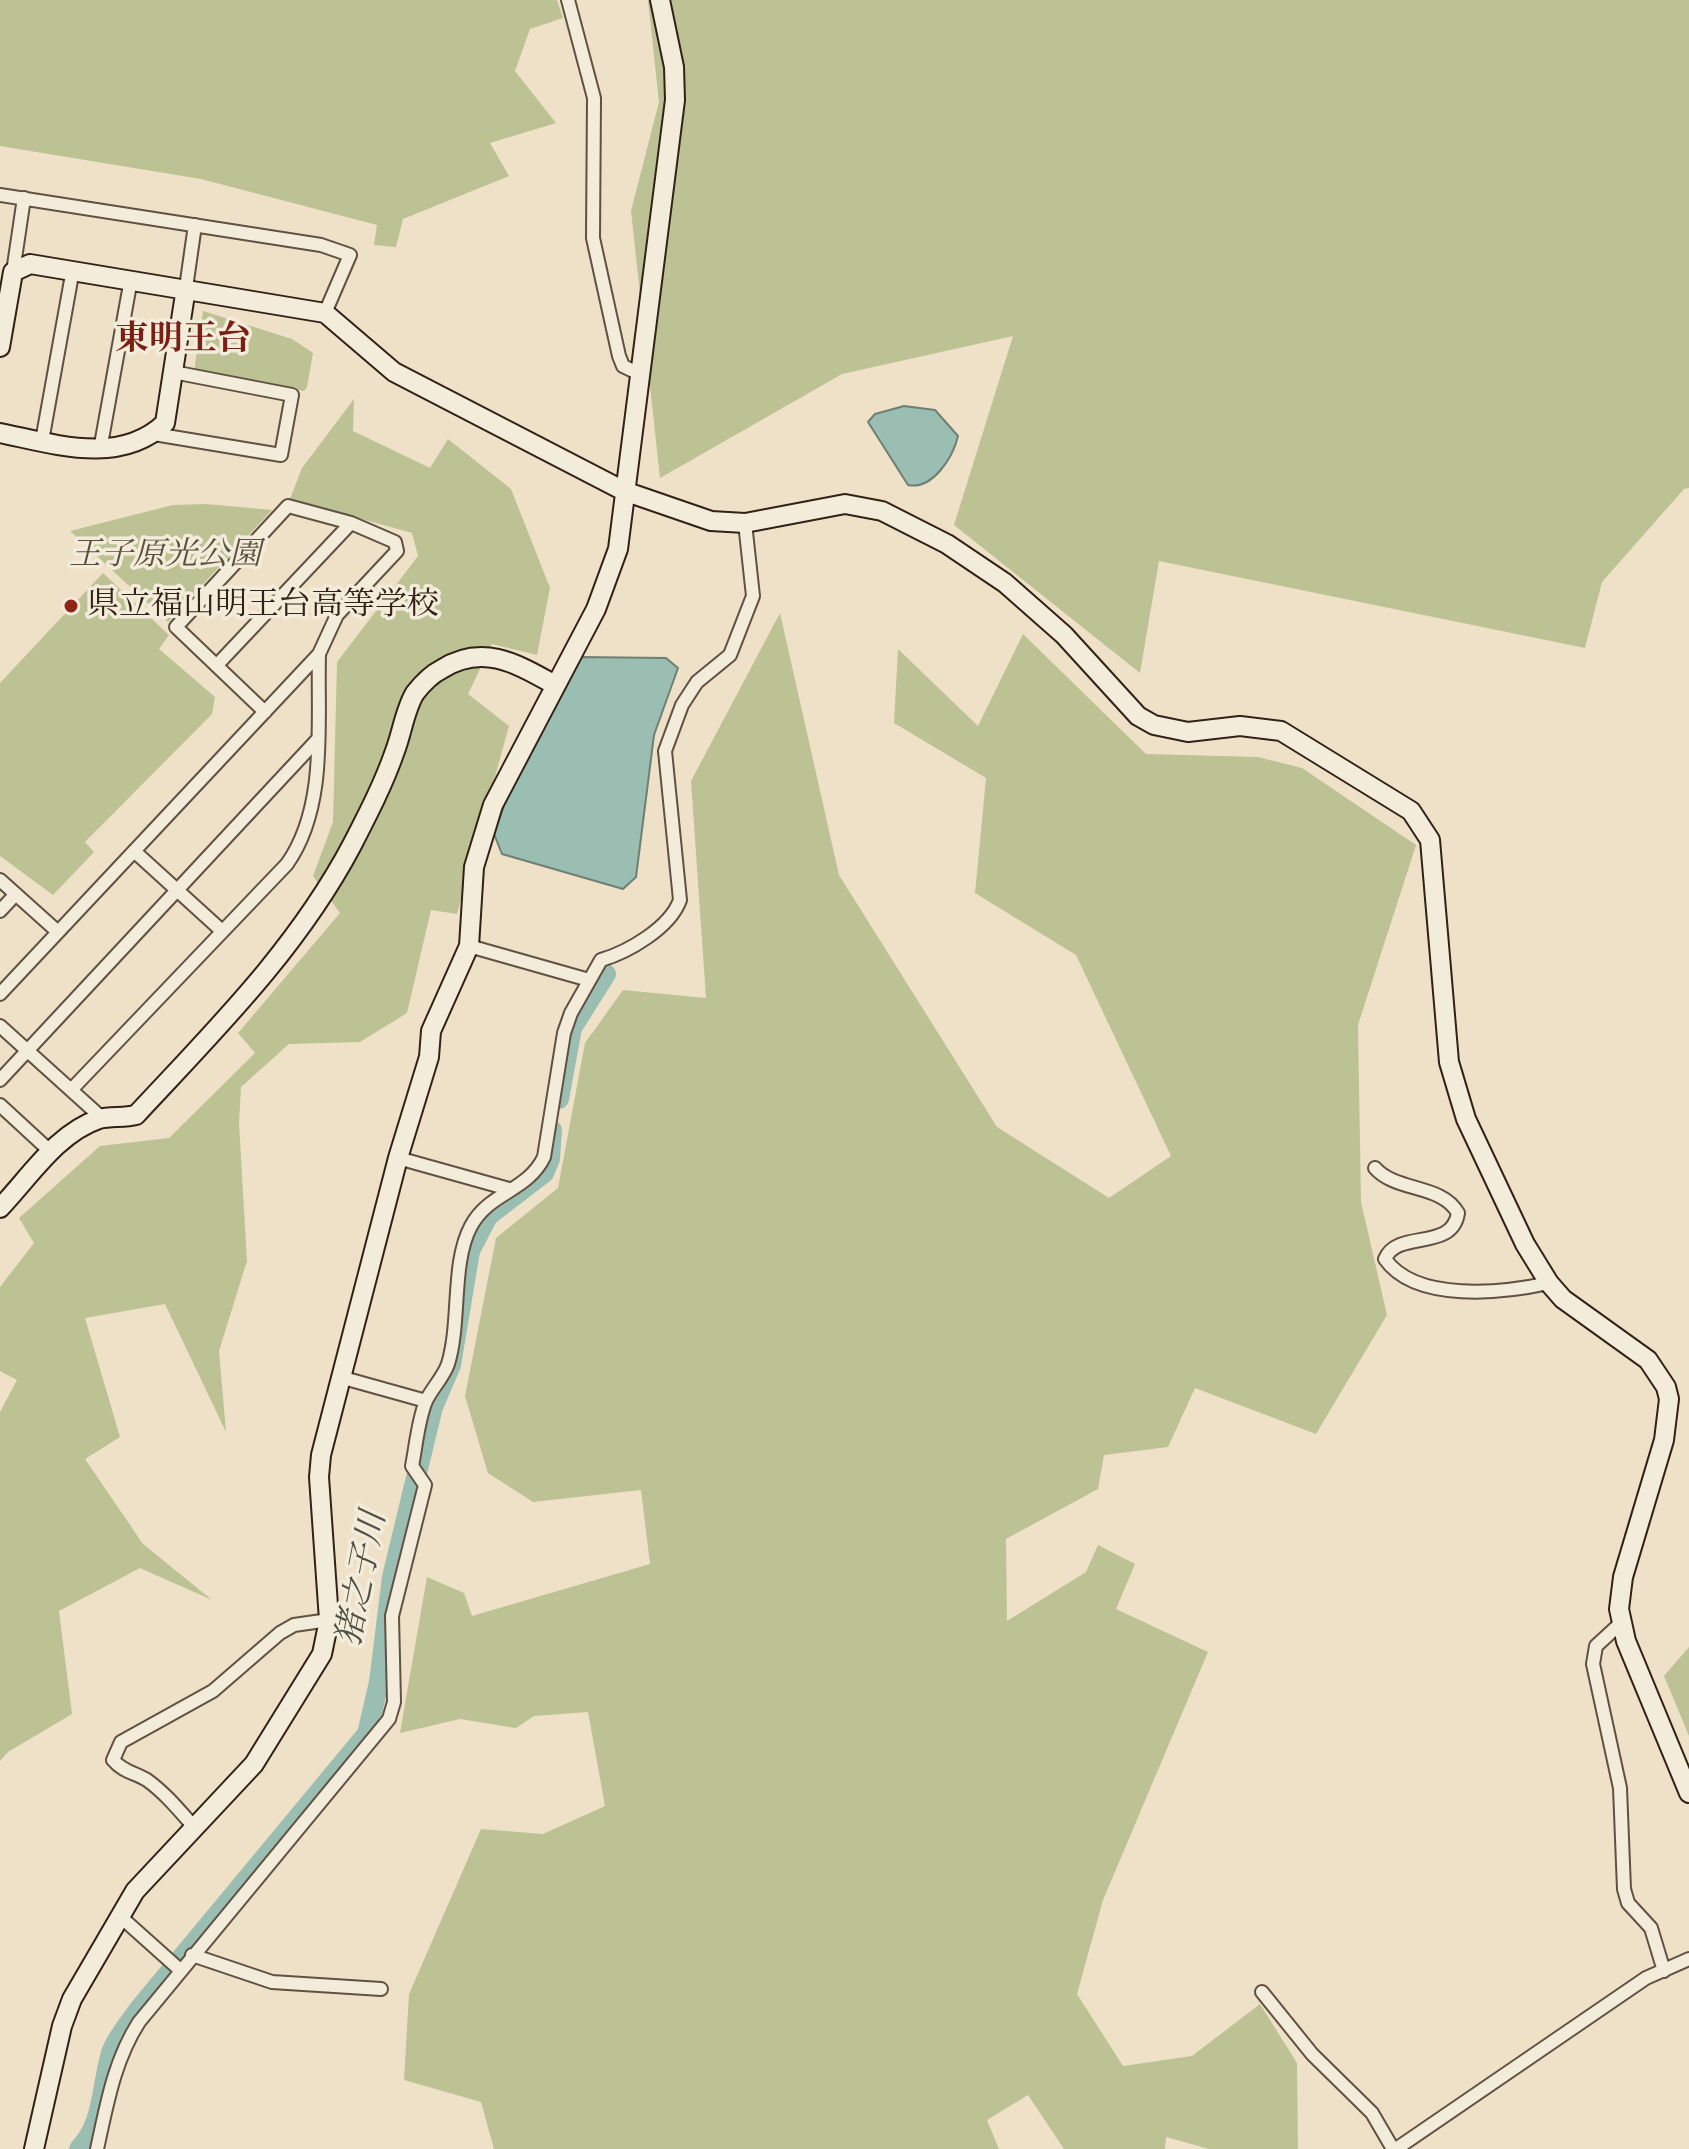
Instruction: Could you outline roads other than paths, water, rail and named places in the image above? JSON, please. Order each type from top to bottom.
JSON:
[{"type":"street","points":[[568,0],[594,98],[593,238],[619,356],[623,366],[642,375]]},
{"type":"street","points":[[34,2149],[62,2026],[72,1999],[149,1872],[254,1764],[272,1740],[322,1654],[329,1620],[319,1477],[340,1377],[398,1158],[429,1057],[438,1010],[469,946],[474,867],[483,833],[493,805],[609,578],[618,549],[675,100],[674,67],[660,0]]},
{"type":"street","points":[[0,195],[321,245],[350,255],[325,313]]},
{"type":"street","points":[[0,347],[24,198]]},
{"type":"street","points":[[0,433],[100,450],[145,441],[165,423],[195,225]]},
{"type":"street","points":[[13,272],[30,264],[73,269],[325,313],[394,372],[624,491],[711,521],[745,523],[845,504],[882,511],[947,544],[1005,583],[1064,635],[1138,716],[1154,725],[1188,732],[1240,726],[1281,731],[1411,811],[1426,829],[1433,855],[1445,1028],[1456,1092],[1525,1244],[1549,1283],[1563,1299],[1648,1360],[1658,1372],[1669,1399],[1664,1440],[1623,1577],[1621,1623],[1689,1793]]},
{"type":"street","points":[[42,441],[73,269]]},
{"type":"street","points":[[100,450],[131,279]]},
{"type":"street","points":[[154,434],[281,455],[292,395],[173,372]]},
{"type":"street","points":[[0,994],[265,712],[319,654],[337,615],[397,551],[395,542],[351,523],[288,506],[176,627],[265,712]]},
{"type":"street","points":[[217,665],[351,523]]},
{"type":"street","points":[[97,2149],[123,2046],[174,1965],[192,1955],[389,1719],[394,1702],[392,1616],[425,1485],[417,1476],[426,1401],[448,1364],[459,1304],[462,1252],[471,1226],[484,1209],[509,1189],[523,1184],[536,1174],[544,1157],[564,1033],[601,960],[615,956],[667,921],[680,900],[665,751],[682,705],[697,682],[730,655],[753,596],[745,523]]},
{"type":"street","points":[[71,1090],[287,864],[304,841],[312,814],[319,654]]},
{"type":"street","points":[[4,1196],[81,1127],[102,1118],[136,1115],[269,972],[311,916],[382,785],[414,695],[425,682],[457,661],[480,656],[501,657],[555,685]]},
{"type":"street","points":[[0,1080],[317,740]]},
{"type":"street","points":[[134,851],[222,931]]},
{"type":"street","points":[[0,880],[58,932]]},
{"type":"street","points":[[0,911],[15,895]]},
{"type":"street","points":[[469,946],[589,980]]},
{"type":"street","points":[[0,1026],[102,1118]]},
{"type":"street","points":[[0,1105],[51,1152]]},
{"type":"street","points":[[398,1158],[509,1189]]},
{"type":"street","points":[[1375,1168],[1385,1180],[1446,1199],[1458,1213],[1456,1222],[1443,1234],[1397,1245],[1387,1253],[1385,1259],[1389,1265],[1406,1277],[1444,1289],[1483,1292],[1549,1283]]},
{"type":"street","points":[[340,1377],[426,1401]]},
{"type":"street","points":[[194,1827],[168,1797],[146,1780],[119,1767],[114,1754],[121,1742],[213,1691],[280,1633],[294,1625],[329,1620]]},
{"type":"street","points":[[1621,1623],[1596,1646],[1593,1664],[1620,1788],[1624,1889],[1628,1903],[1651,1928],[1664,1971]]},
{"type":"street","points":[[122,1918],[174,1965]]},
{"type":"street","points":[[192,1955],[272,1982],[381,1989]]},
{"type":"street","points":[[1262,1992],[1312,2054],[1372,2113],[1395,2149],[1646,1978],[1689,1959]]},
{"type":"water","points":[[904,406],[935,410],[958,436],[947,462],[933,477],[917,485],[908,485],[868,422],[875,414]]},
{"type":"water","points":[[579,657],[666,658],[678,668],[654,735],[636,877],[623,889],[502,854],[494,834],[509,791]]},
{"type":"waterway","name":"猪之子川","points":[[559,1099],[572,1028],[606,974]]},
{"type":"waterway","name":"猪之子川","points":[[79,2149],[93,2128],[111,2053],[124,2030],[367,1734],[379,1682],[392,1577],[433,1407],[451,1365],[470,1251],[488,1216],[544,1173],[550,1159],[552,1130]]},
{"type":"place","name":"県立福山明王台高等学校","points":[[71,606]]},
{"type":"district","name":"東明王台","points":[[183,341]]},
{"type":"park label","name":"王子原光公園","points":[[165,556]]}]
